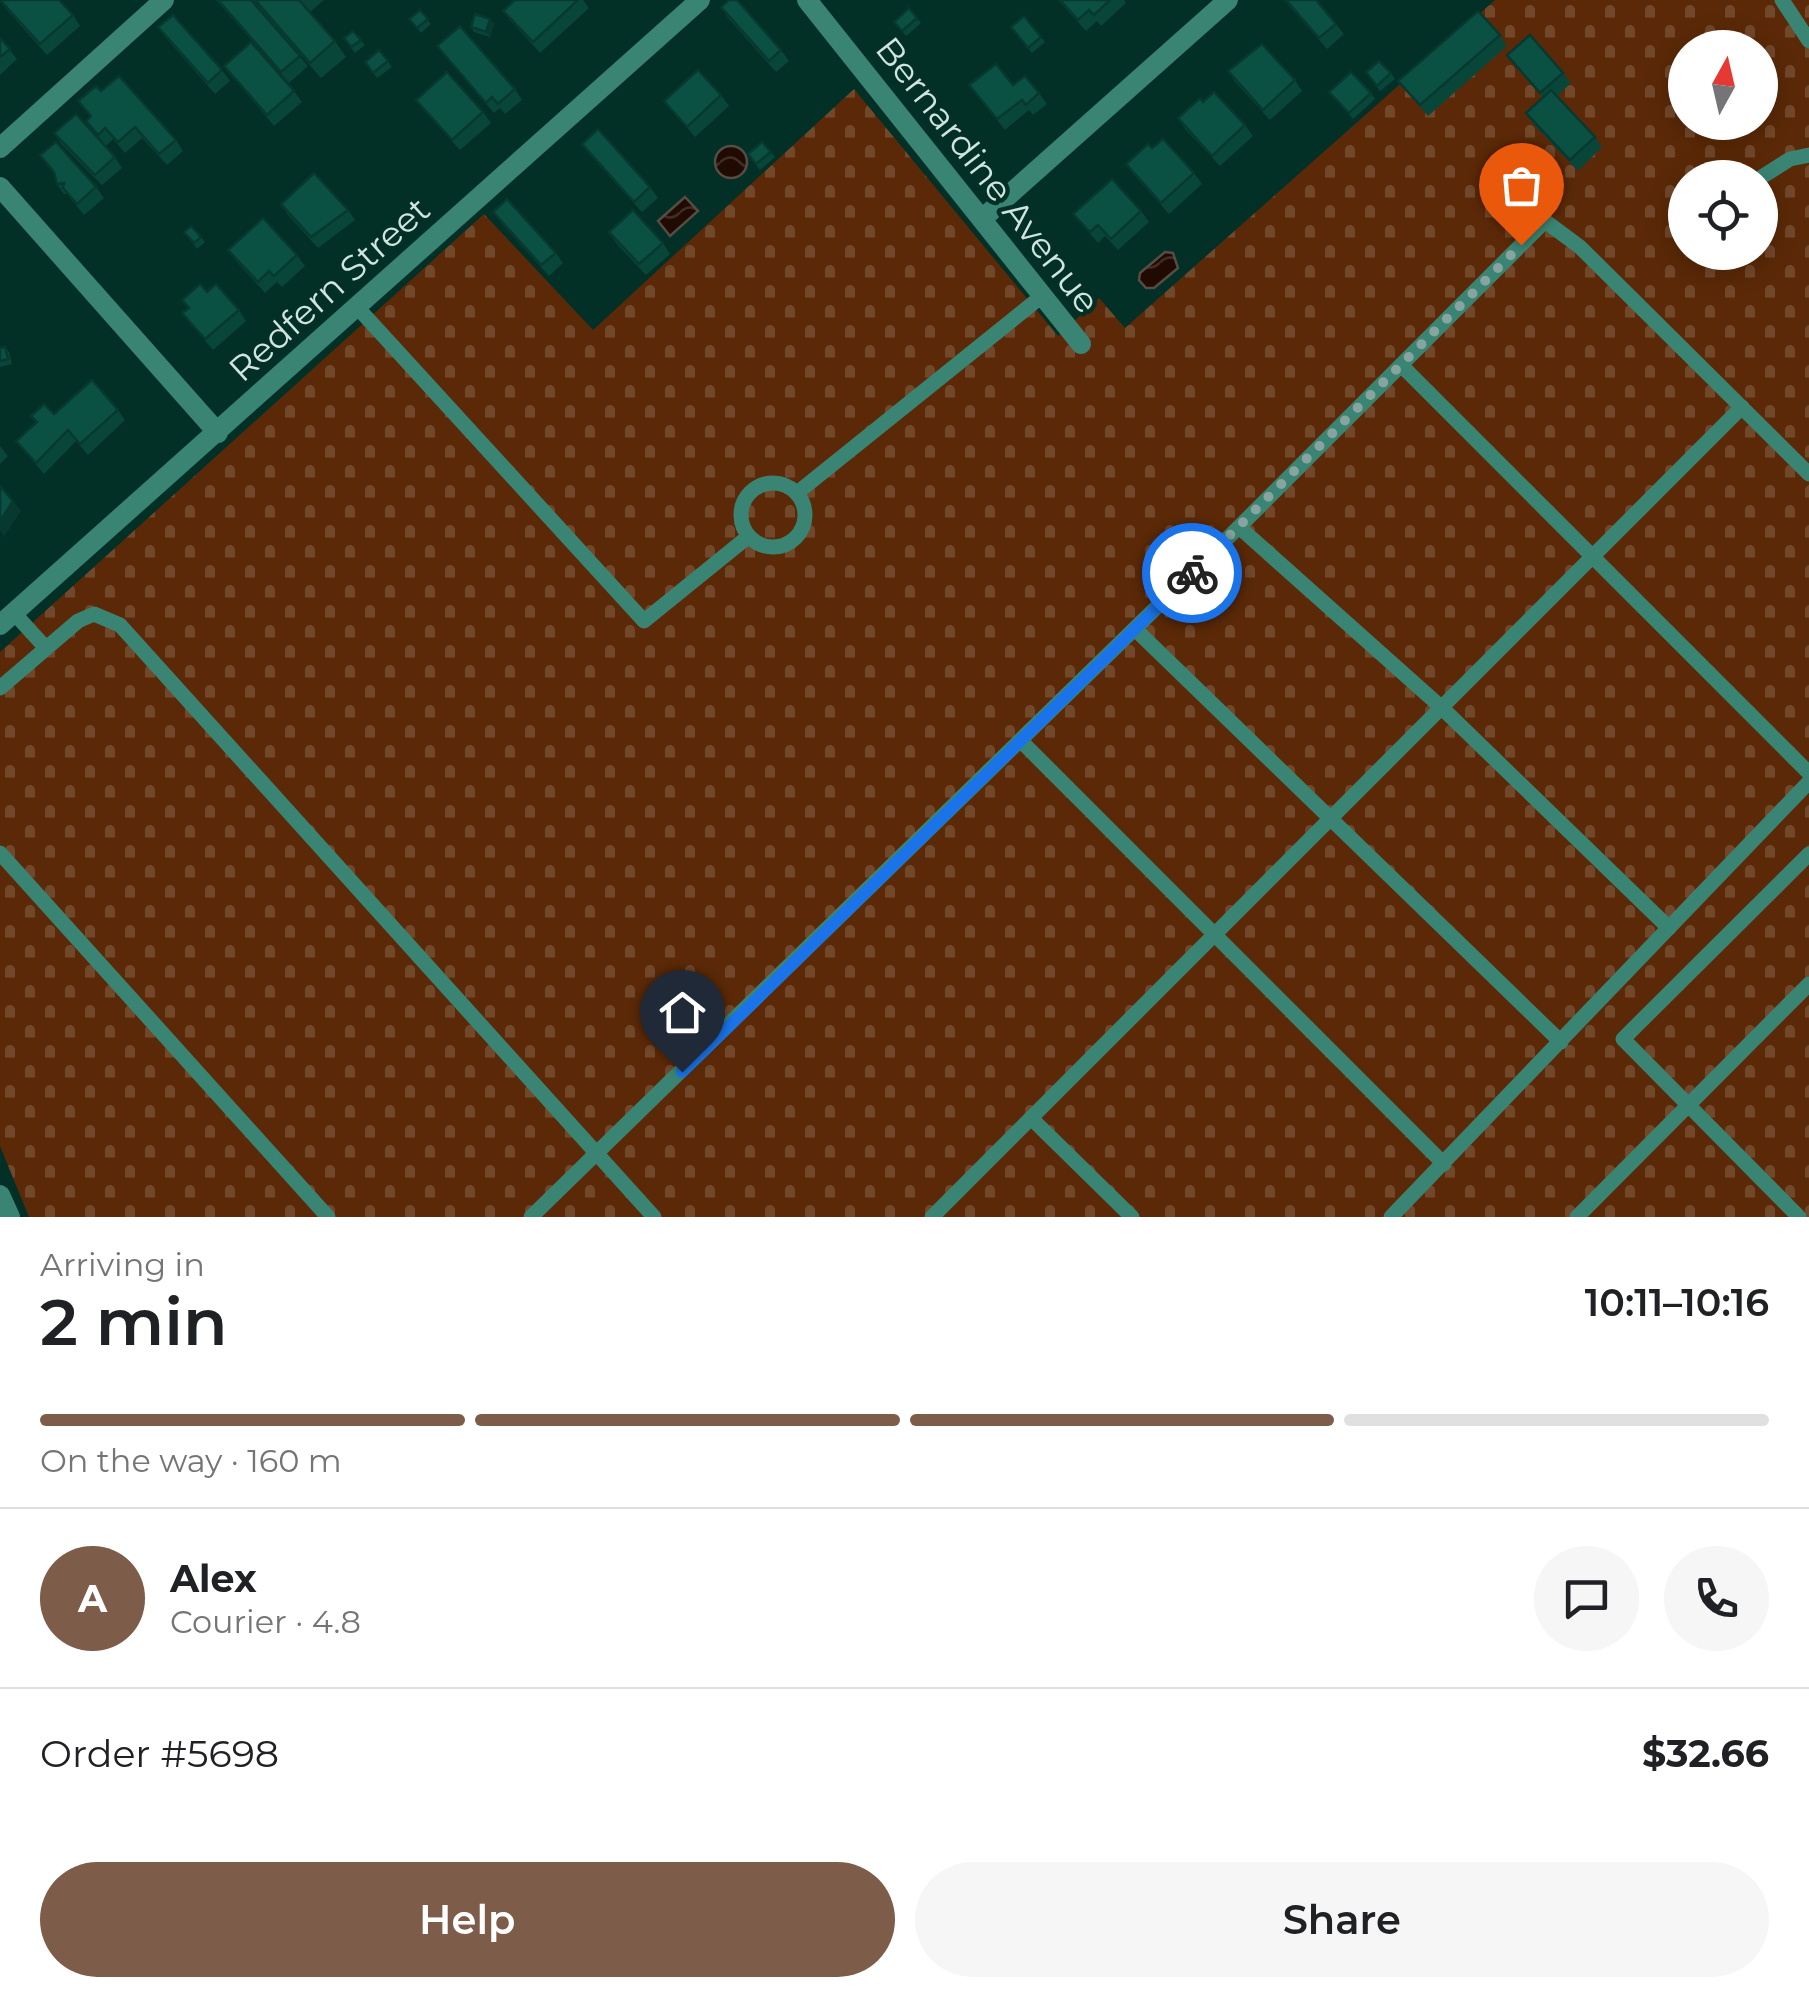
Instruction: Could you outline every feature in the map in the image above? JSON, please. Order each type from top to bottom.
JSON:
[{"type":"street","points":[[0,148],[164,0]]},
{"type":"street","name":"Redfern Street","points":[[7,619],[700,0]]},
{"type":"street","name":"Bernardine Avenue","points":[[807,0],[1081,344]]},
{"type":"street","points":[[982,219],[1228,0]]},
{"type":"street","points":[[0,187],[218,433]]},
{"type":"street","points":[[0,1195],[10,1217]]},
{"type":"lane","points":[[1782,0],[1809,41]]},
{"type":"lane","points":[[1778,167],[1809,155]]},
{"type":"lane","points":[[531,1217],[598,1156],[1239,527],[1545,221],[1580,247],[1809,474]]},
{"type":"lane","points":[[797,493],[1042,296]]},
{"type":"lane","points":[[357,307],[644,620],[748,536]]},
{"type":"lane","points":[[1401,364],[1809,773]]},
{"type":"lane","points":[[932,1217],[1742,407]]},
{"type":"lane","points":[[782,484],[797,493],[806,522],[795,540],[776,548],[756,543],[748,536],[741,510],[756,488],[782,484]]},
{"type":"lane","points":[[1239,527],[1441,708],[1669,928]]},
{"type":"lane","points":[[0,688],[46,647],[94,614],[120,625],[654,1217]]},
{"type":"lane","points":[[7,619],[46,647]]},
{"type":"lane","points":[[1135,629],[1561,1042]]},
{"type":"lane","points":[[1021,741],[1444,1164]]},
{"type":"lane","points":[[1392,1217],[1809,782]]},
{"type":"lane","points":[[0,854],[328,1217]]},
{"type":"lane","points":[[1799,1217],[1623,1039],[1809,854]]},
{"type":"lane","points":[[1577,1217],[1809,984]]},
{"type":"lane","points":[[1032,1118],[1132,1217]]},
{"type":"green space","points":[[1495,0],[1809,0],[1809,1217],[29,1217],[0,1146],[0,652],[484,214],[593,330],[854,89],[1058,336],[1099,298],[1125,328]]},
{"type":"water","points":[[731,146],[742,151],[747,162],[742,173],[731,178],[720,173],[715,162],[720,151]]},
{"type":"water","points":[[685,197],[698,211],[670,236],[658,221]]},
{"type":"water","points":[[1165,252],[1173,253],[1178,268],[1154,288],[1146,288],[1139,280],[1140,273]]},
{"type":"building","points":[[0,0],[59,0],[73,15],[40,44]]},
{"type":"building","points":[[218,0],[251,0],[300,56],[281,72]]},
{"type":"building","points":[[255,0],[299,0],[335,41],[310,63]]},
{"type":"building","points":[[515,0],[578,0],[533,42],[503,11]]},
{"type":"building","points":[[729,0],[737,0],[781,50],[769,61],[721,7]]},
{"type":"building","points":[[1060,0],[1110,0],[1094,15],[1089,10],[1078,20]]},
{"type":"building","points":[[1286,0],[1316,0],[1336,24],[1319,38]]},
{"type":"building","points":[[909,8],[917,18],[902,31],[894,22]]},
{"type":"building","points":[[420,10],[428,19],[417,28],[409,19]]},
{"type":"building","points":[[1478,11],[1500,35],[1420,105],[1398,81]]},
{"type":"building","points":[[475,14],[490,19],[486,32],[471,27]]},
{"type":"building","points":[[173,15],[222,70],[208,83],[158,27]]},
{"type":"building","points":[[1024,16],[1041,37],[1028,48],[1011,27]]},
{"type":"building","points":[[460,26],[515,89],[498,104],[492,97],[486,103],[437,46]]},
{"type":"building","points":[[353,31],[361,40],[351,47],[344,38]]},
{"type":"building","points":[[1530,35],[1563,73],[1540,93],[1507,55]]},
{"type":"building","points":[[0,38],[10,49],[0,57]]},
{"type":"building","points":[[251,42],[294,91],[267,115],[224,66]]},
{"type":"building","points":[[1262,44],[1295,80],[1263,110],[1228,71]]},
{"type":"building","points":[[379,50],[388,61],[373,73],[365,62]]},
{"type":"building","points":[[1379,61],[1391,73],[1377,86],[1366,72]]},
{"type":"building","points":[[996,64],[1013,85],[1025,76],[1039,93],[1026,105],[1022,100],[997,119],[969,85]]},
{"type":"building","points":[[698,70],[721,95],[687,127],[664,101]]},
{"type":"building","points":[[447,72],[483,112],[452,140],[416,100]]},
{"type":"building","points":[[1351,72],[1371,93],[1349,113],[1329,92]]},
{"type":"building","points":[[119,76],[176,140],[159,154],[135,127],[118,142],[105,128],[98,135],[86,121],[91,116],[78,101],[96,86],[101,91]]},
{"type":"building","points":[[1551,90],[1595,137],[1570,160],[1526,113]]},
{"type":"building","points":[[1214,92],[1245,125],[1212,156],[1178,118],[1200,98],[1203,102]]},
{"type":"building","points":[[76,114],[115,157],[95,175],[54,133]]},
{"type":"building","points":[[598,129],[650,187],[634,202],[582,144]]},
{"type":"building","points":[[1163,139],[1194,173],[1161,203],[1126,164],[1148,144],[1152,148]]},
{"type":"building","points":[[56,142],[96,187],[77,204],[63,188],[64,183],[57,184],[54,172],[40,155]]},
{"type":"building","points":[[762,142],[771,152],[756,164],[748,154]]},
{"type":"building","points":[[314,173],[348,210],[311,237],[281,204]]},
{"type":"building","points":[[1112,179],[1141,211],[1111,239],[1098,225],[1090,232],[1073,214]]},
{"type":"building","points":[[507,199],[556,253],[541,265],[493,212]]},
{"type":"building","points":[[633,210],[663,243],[639,264],[609,232]]},
{"type":"building","points":[[263,218],[297,255],[274,276],[269,271],[258,282],[228,250]]},
{"type":"building","points":[[191,226],[201,237],[194,243],[184,232]]},
{"type":"building","points":[[200,284],[207,292],[216,284],[239,310],[205,339],[182,313],[189,308],[182,300]]},
{"type":"building","points":[[5,347],[8,359],[0,361],[0,348]]},
{"type":"building","points":[[92,380],[118,410],[80,444],[68,430],[36,463],[16,441],[37,422],[31,416],[44,404],[54,414]]},
{"type":"building","points":[[0,486],[13,501],[0,521]]},
{"type":"way so far","points":[[1192,573],[1521,245]]},
{"type":"route","points":[[682,1072],[1192,573]]}]
